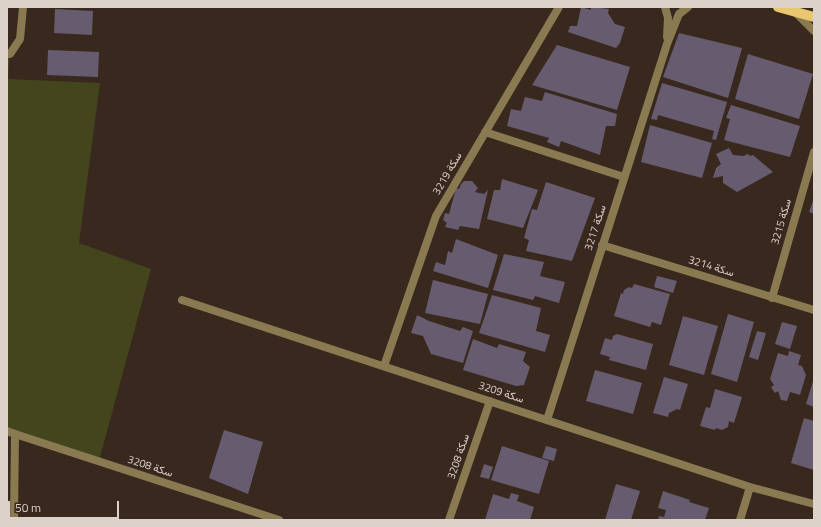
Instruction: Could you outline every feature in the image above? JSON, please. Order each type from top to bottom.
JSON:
[{"type":"main road","points":[[778,7],[814,17]]},
{"type":"street","points":[[7,54],[10,54],[20,39],[23,7]]},
{"type":"street","name":"سكة 3219","points":[[384,366],[436,216],[559,7]]},
{"type":"street","name":"سكة 3217","points":[[666,7],[668,18],[667,44]]},
{"type":"street","name":"سكة 3217","points":[[547,420],[667,44],[679,14],[688,7]]},
{"type":"street","points":[[796,13],[814,31]]},
{"type":"street","points":[[485,132],[624,177]]},
{"type":"street","name":"سكة 3215","points":[[772,298],[814,152]]},
{"type":"street","name":"سكة 3214","points":[[602,245],[814,310]]},
{"type":"street","name":"سكة 3209","points":[[182,300],[750,487],[814,504]]},
{"type":"street","name":"سكة 3208","points":[[449,520],[490,401]]},
{"type":"street","points":[[11,433],[14,520]]},
{"type":"street","name":"سكة 3208","points":[[11,433],[279,520]]},
{"type":"street","points":[[740,520],[750,487]]},
{"type":"green space","points":[[10,54],[8,79],[100,83],[79,243],[151,269],[99,461],[7,430],[7,55]]},
{"type":"building","points":[[581,7],[591,10],[591,7],[609,9],[608,13],[615,24],[625,27],[620,43],[616,48],[568,32],[570,26],[577,26]]},
{"type":"building","points":[[55,9],[93,11],[92,35],[54,33]]},
{"type":"building","points":[[679,33],[742,48],[728,98],[663,77]]},
{"type":"building","points":[[557,45],[630,67],[617,110],[532,85]]},
{"type":"building","points":[[48,50],[99,52],[98,77],[47,75]]},
{"type":"building","points":[[748,54],[813,74],[799,119],[735,99]]},
{"type":"building","points":[[662,83],[727,102],[716,140],[712,139],[714,131],[658,115],[657,120],[651,119]]},
{"type":"building","points":[[545,92],[617,114],[615,126],[606,126],[600,155],[561,141],[559,147],[547,142],[549,138],[507,126],[511,109],[521,111],[525,97],[542,101]]},
{"type":"building","points":[[731,105],[800,126],[790,157],[724,140],[730,119],[726,118]]},
{"type":"building","points":[[650,125],[712,143],[702,178],[641,162]]},
{"type":"building","points":[[729,148],[733,155],[753,155],[773,172],[737,192],[723,183],[723,176],[713,178],[716,168],[721,164],[716,154]]},
{"type":"building","points":[[502,179],[538,190],[523,228],[487,219],[494,190],[500,190]]},
{"type":"building","points":[[464,181],[472,181],[478,188],[475,192],[484,194],[488,190],[479,229],[460,226],[458,230],[445,227],[447,223],[443,220],[445,213],[449,214],[456,188],[459,189]]},
{"type":"building","points":[[546,182],[595,198],[572,261],[526,251],[529,240],[524,238],[532,209],[537,210]]},
{"type":"building","points":[[814,198],[814,214],[809,212]]},
{"type":"building","points":[[456,239],[498,255],[488,288],[433,271],[436,262],[445,265],[448,251],[452,253]]},
{"type":"building","points":[[504,254],[544,262],[540,276],[565,282],[559,303],[535,296],[533,300],[493,290]]},
{"type":"building","points":[[657,276],[677,281],[673,293],[654,287]]},
{"type":"building","points":[[433,280],[488,294],[480,324],[425,313]]},
{"type":"building","points":[[634,284],[670,294],[661,325],[652,322],[650,327],[614,316],[621,293],[623,294],[624,290],[629,287],[632,288]]},
{"type":"building","points":[[492,295],[541,308],[536,331],[550,335],[545,352],[479,333]]},
{"type":"building","points":[[728,314],[754,322],[737,382],[711,374]]},
{"type":"building","points":[[417,315],[429,321],[460,331],[463,327],[473,331],[463,363],[431,354],[423,336],[411,333]]},
{"type":"building","points":[[683,316],[718,326],[704,375],[669,365]]},
{"type":"building","points":[[782,322],[797,326],[790,349],[775,344]]},
{"type":"building","points":[[757,331],[766,333],[758,360],[749,357]]},
{"type":"building","points":[[617,334],[653,344],[646,370],[609,360],[610,357],[600,354],[605,338],[612,340],[613,336]]},
{"type":"building","points":[[473,339],[497,348],[499,344],[526,352],[523,361],[530,367],[524,385],[516,386],[463,370]]},
{"type":"building","points":[[789,351],[801,355],[798,365],[802,366],[806,375],[800,395],[790,392],[787,401],[781,400],[778,391],[775,393],[771,387],[774,385],[770,379],[778,353],[788,356]]},
{"type":"building","points":[[595,370],[642,383],[633,414],[586,401]]},
{"type":"building","points":[[664,377],[688,384],[680,410],[677,409],[669,413],[668,417],[653,413]]},
{"type":"building","points":[[814,378],[814,407],[806,404]]},
{"type":"building","points":[[715,389],[742,397],[734,423],[729,421],[728,427],[722,430],[716,428],[715,430],[700,426],[706,407],[710,408]]},
{"type":"building","points":[[804,418],[814,421],[814,470],[791,463]]},
{"type":"building","points":[[224,430],[263,442],[248,494],[209,478]]},
{"type":"building","points":[[502,446],[549,461],[539,494],[491,480]]},
{"type":"building","points":[[546,446],[557,449],[554,461],[542,458]]},
{"type":"building","points":[[484,464],[493,467],[489,479],[480,477]]},
{"type":"building","points":[[616,484],[640,491],[631,520],[605,520]]},
{"type":"building","points":[[663,491],[690,500],[689,502],[709,508],[705,520],[658,520],[659,516],[664,517],[666,510],[658,508]]},
{"type":"building","points":[[511,493],[519,495],[517,501],[534,507],[530,520],[485,520],[493,494],[509,499]]}]
